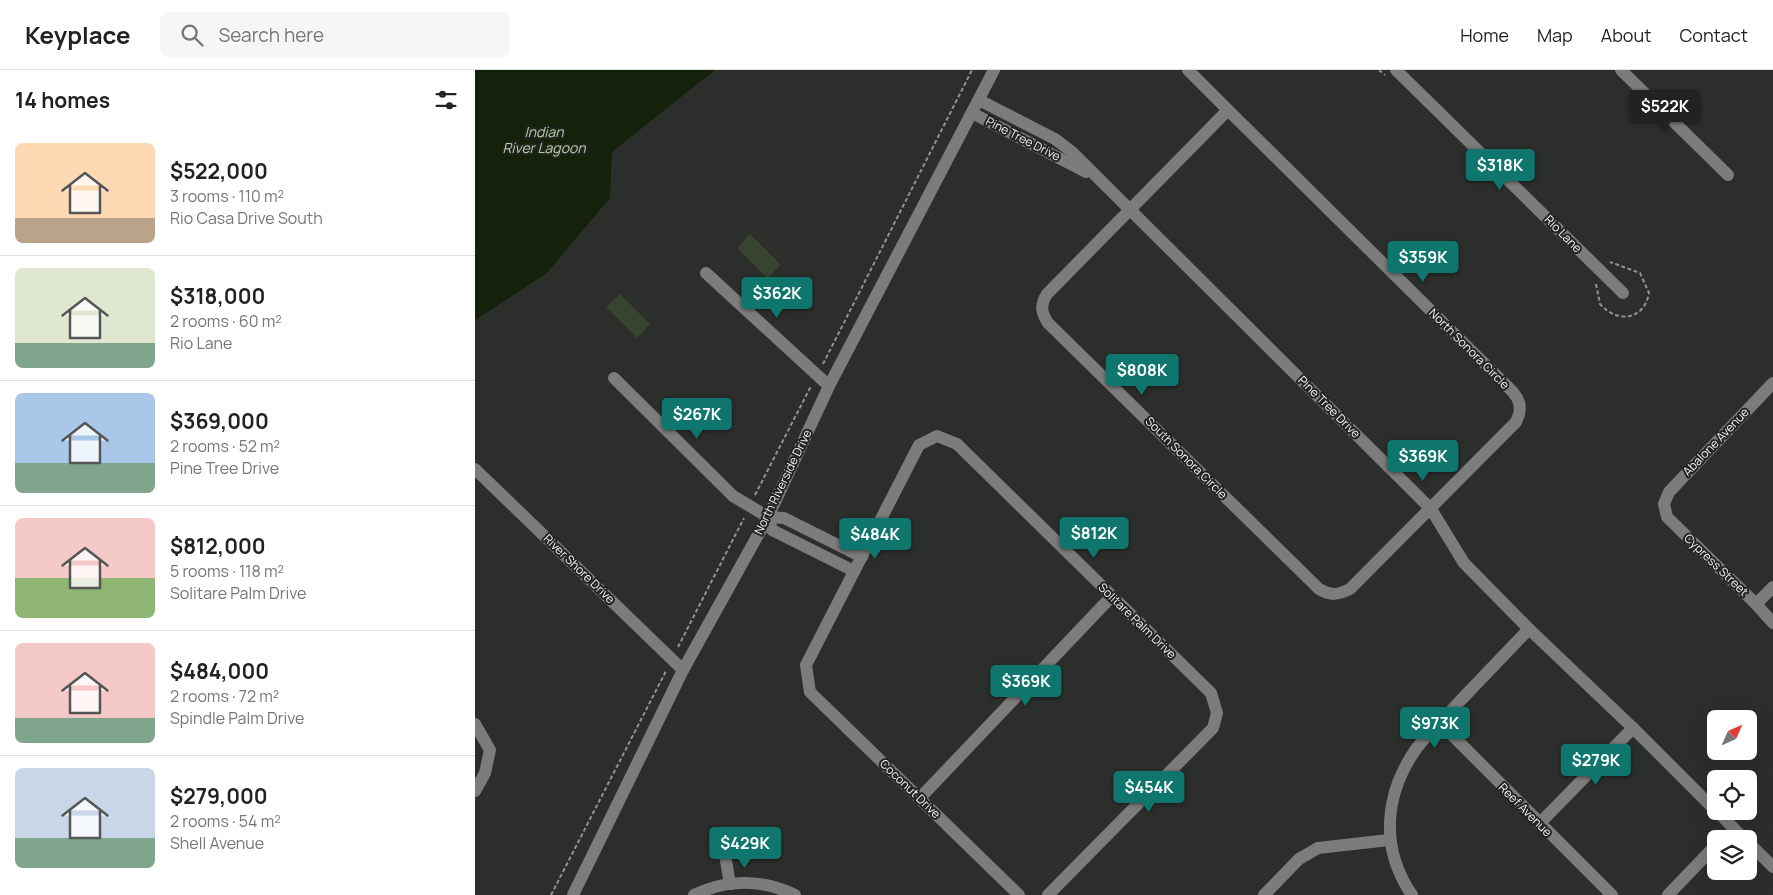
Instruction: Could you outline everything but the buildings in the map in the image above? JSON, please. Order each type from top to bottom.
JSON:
[{"type":"street","name":"North Riverside Drive","points":[[573,895],[683,670],[768,517],[829,386],[994,70]]},
{"type":"street","name":"North Sonora Circle","points":[[1188,70],[1517,396],[1521,404],[1520,414],[1516,422],[1431,509]]},
{"type":"street","name":"Rio Lane","points":[[1396,70],[1623,293]]},
{"type":"street","points":[[1621,70],[1728,175]]},
{"type":"street","name":"Pine Tree Drive","points":[[979,100],[1055,139],[1072,152],[1431,509],[1464,563],[1529,629],[1707,801]]},
{"type":"street","name":"South Sonora Circle","points":[[1228,110],[1047,294],[1042,301],[1042,309],[1048,323],[1319,589],[1327,594],[1339,594],[1350,589],[1431,509]]},
{"type":"street","name":"Pine Tree Drive","points":[[971,113],[1101,181]]},
{"type":"street","points":[[706,273],[829,386]]},
{"type":"street","points":[[614,378],[733,496],[768,517],[784,518],[862,557],[855,571],[772,530],[768,517]]},
{"type":"street","name":"Abalone Avenue","points":[[1664,504],[1669,492],[1773,383]]},
{"type":"street","name":"Solitare Palm Drive","points":[[862,557],[919,445],[937,436],[957,444],[1211,693],[1217,713],[1213,728],[1048,895]]},
{"type":"street","name":"River Shore Drive","points":[[475,469],[683,670]]},
{"type":"street","name":"Cypress Street","points":[[1664,504],[1667,517],[1757,604],[1773,623]]},
{"type":"street","name":"Coconut Drive","points":[[855,571],[806,665],[806,681],[810,692],[1019,895]]},
{"type":"street","points":[[1757,604],[1773,587]]},
{"type":"street","points":[[920,798],[1112,596]]},
{"type":"street","points":[[1412,895],[1401,875],[1389,840],[1390,816],[1399,779],[1417,747],[1529,629]]},
{"type":"street","points":[[475,724],[490,750],[485,773],[475,791]]},
{"type":"street","name":"Reef Avenue","points":[[1440,724],[1612,895]]},
{"type":"street","points":[[1539,824],[1633,728]]},
{"type":"street","name":"Pine Tree Drive","points":[[1726,820],[1736,830]]},
{"type":"street","points":[[1730,830],[1733,827]]},
{"type":"street","points":[[722,838],[730,884]]},
{"type":"street","points":[[1264,895],[1299,859],[1318,848],[1389,840]]},
{"type":"street","points":[[1757,851],[1773,868]]},
{"type":"street","points":[[1668,895],[1707,854]]},
{"type":"street","points":[[694,895],[711,887],[752,882],[780,888],[795,895]]},
{"type":"path","points":[[551,895],[972,70]]},
{"type":"shaded area","points":[[750,234],[781,265],[767,278],[737,248]]},
{"type":"shaded area","points":[[620,294],[650,324],[637,338],[606,307]]},
{"type":"water","name":"Indian River Lagoon","points":[[475,70],[715,70],[612,152],[610,198],[546,274],[475,320]]}]
